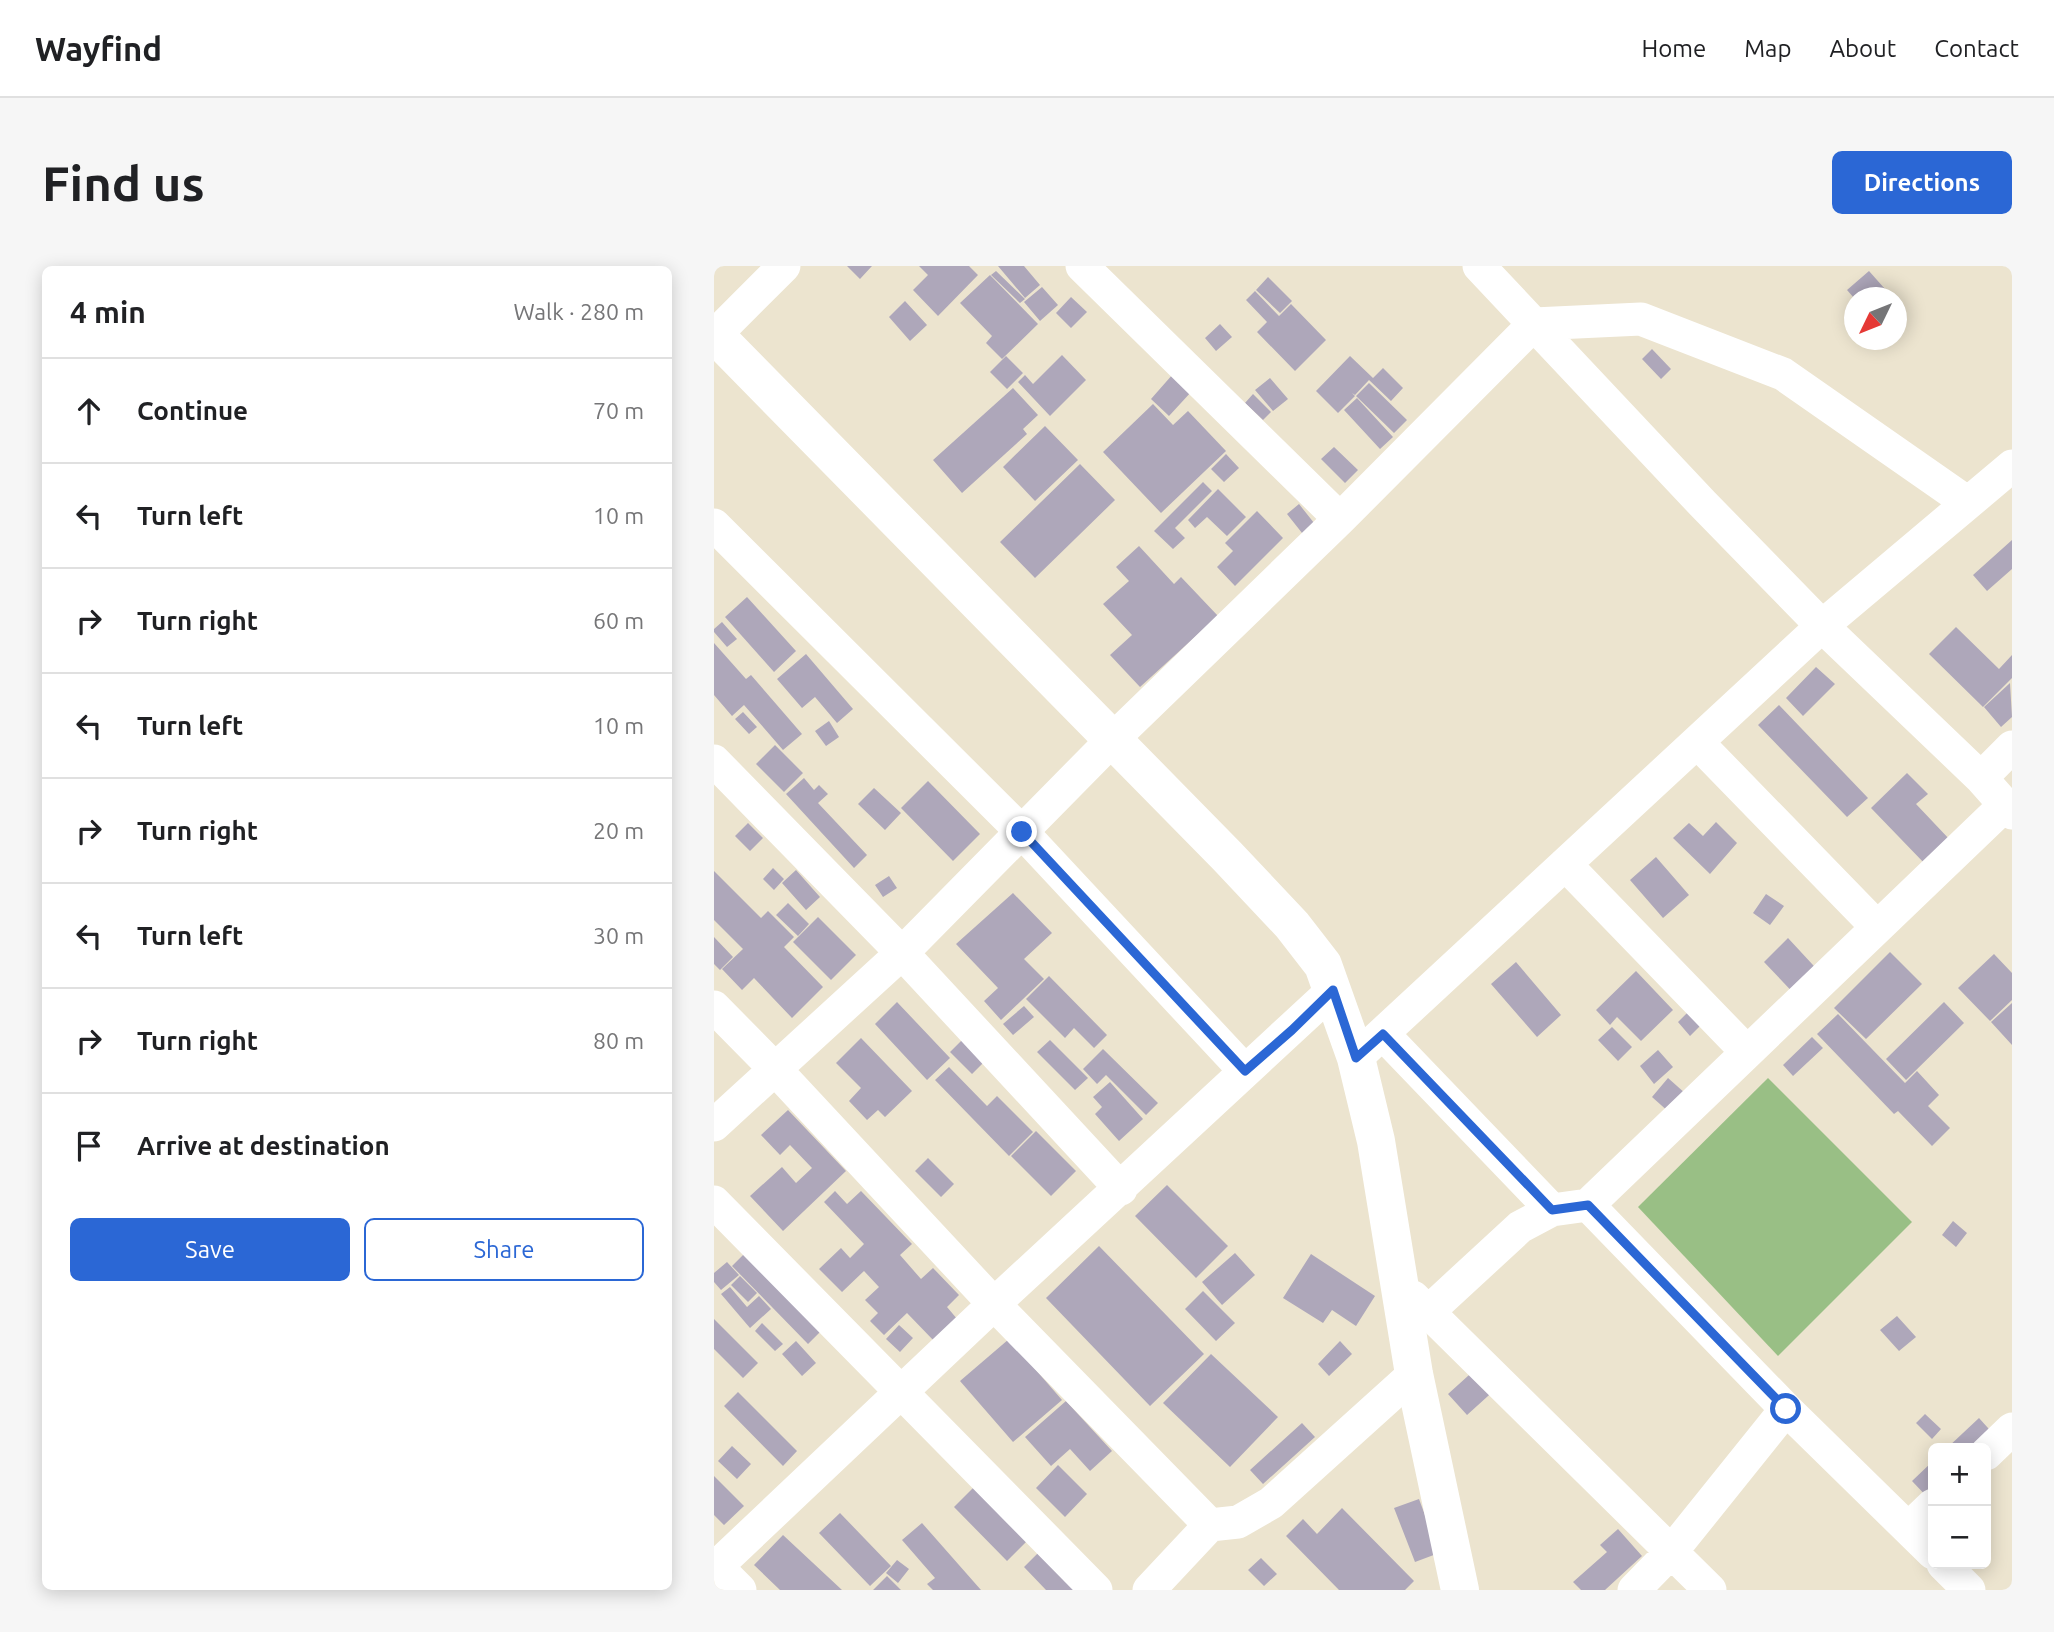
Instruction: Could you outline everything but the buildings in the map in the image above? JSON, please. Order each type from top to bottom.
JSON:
[{"type":"street","points":[[784,266],[714,334],[1292,925],[1323,965],[1333,990],[1369,1046],[1552,1210]]},
{"type":"street","points":[[1082,266],[1340,519]]},
{"type":"street","points":[[1428,1312],[1520,1227],[1552,1210],[1588,1205],[1877,928],[2008,809],[1981,778],[1822,626],[1703,504],[1479,266]]},
{"type":"street","points":[[714,1125],[902,953],[1113,739],[1340,519],[1534,324],[1640,319],[1772,369],[1968,503]]},
{"type":"street","points":[[1369,1046],[1822,626],[2012,466]]},
{"type":"street","points":[[714,525],[1022,832],[1245,1071]]},
{"type":"street","points":[[1697,742],[1877,928]]},
{"type":"street","points":[[1981,778],[2012,747]]},
{"type":"street","points":[[714,761],[902,953],[1121,1189]]},
{"type":"street","points":[[1565,864],[1747,1052]]},
{"type":"street","points":[[740,1590],[715,1566],[1333,990]]},
{"type":"street","points":[[714,1007],[994,1304],[1210,1525]]},
{"type":"street","points":[[1369,1046],[1376,1141],[1414,1374],[1460,1590]]},
{"type":"street","points":[[714,1202],[1096,1590]]},
{"type":"street","points":[[1588,1205],[1786,1409],[1928,1548]]},
{"type":"street","points":[[1399,1283],[1710,1590]]},
{"type":"street","points":[[1149,1590],[1210,1525],[1238,1522],[1271,1503],[1414,1374]]},
{"type":"street","points":[[1634,1590],[1672,1551],[1786,1409]]},
{"type":"street","points":[[1991,1449],[2012,1429]]},
{"type":"street","points":[[1909,1528],[1932,1506]]},
{"type":"street","points":[[1948,1569],[1969,1590]]},
{"type":"green space","points":[[1768,1078],[1912,1222],[1778,1356],[1638,1207]]},
{"type":"route","points":[[1022,832],[1245,1071],[1333,990],[1356,1058],[1383,1034],[1552,1210],[1588,1205],[1786,1409]]}]
